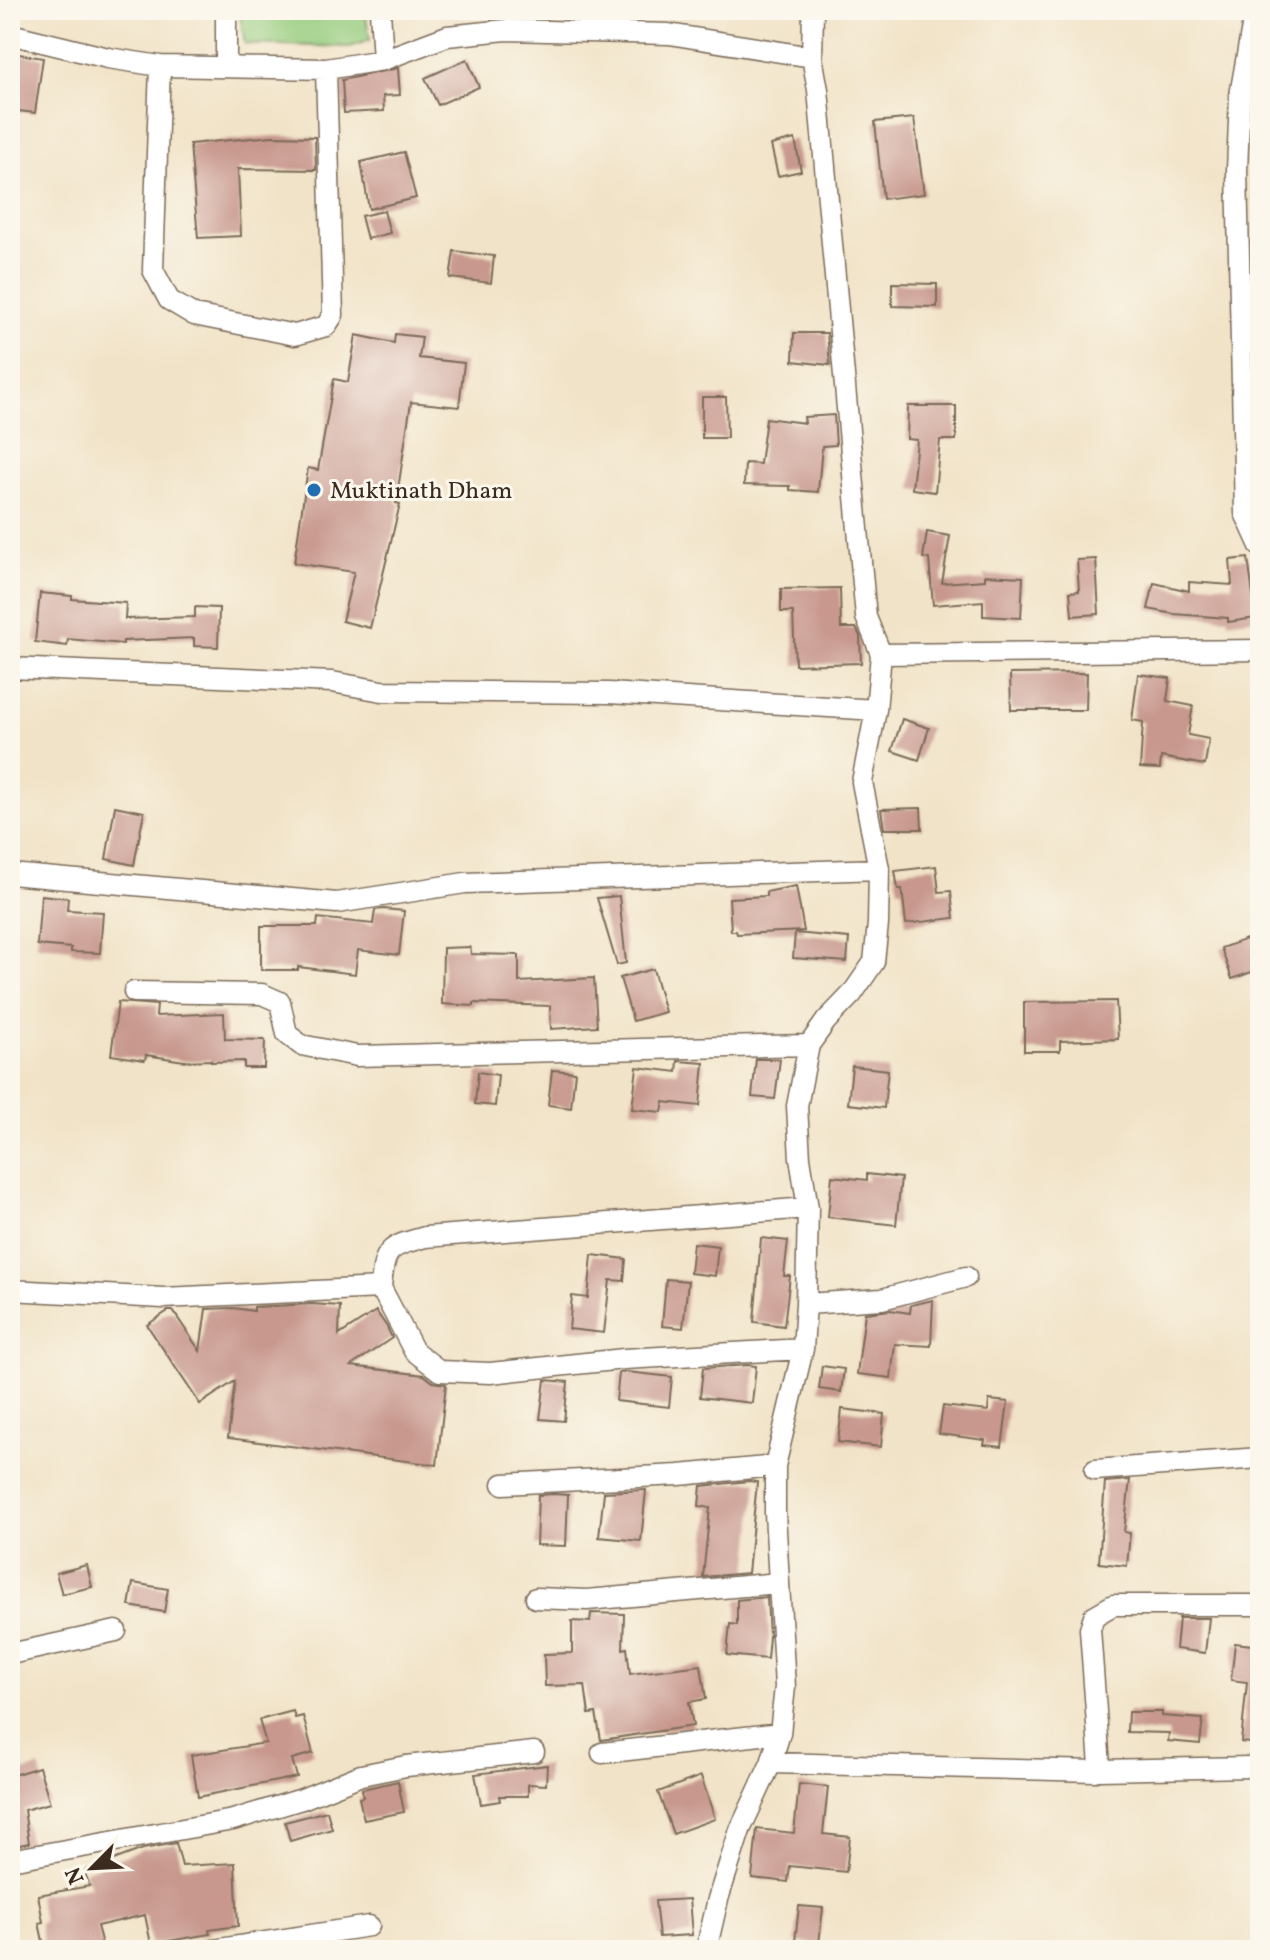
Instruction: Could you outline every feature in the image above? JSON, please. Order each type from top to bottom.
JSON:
[{"type":"street","points":[[226,10],[226,67]]},
{"type":"street","points":[[380,10],[383,60]]},
{"type":"street","points":[[709,1950],[718,1899],[740,1830],[771,1763],[780,1733],[785,1687],[775,1466],[803,1349],[806,1304],[808,1208],[800,1158],[797,1106],[809,1045],[826,1021],[852,994],[874,962],[878,924],[879,869],[862,782],[876,710],[881,654],[866,617],[818,90],[812,57],[813,10]]},
{"type":"street","points":[[1255,10],[1239,110],[1237,171],[1243,334],[1250,392],[1245,513],[1260,546]]},
{"type":"street","points":[[10,34],[108,58],[160,66],[326,69],[383,60],[447,36],[506,30],[669,34],[812,57]]},
{"type":"street","points":[[160,66],[153,270],[169,300],[194,315],[295,335],[326,326],[333,315],[326,69]]},
{"type":"street","points":[[881,654],[1260,650]]},
{"type":"street","points":[[10,668],[332,682],[382,691],[609,693],[876,710]]},
{"type":"street","points":[[10,874],[337,903],[465,883],[879,869]]},
{"type":"street","points":[[134,992],[262,994],[280,1002],[287,1034],[301,1045],[357,1056],[809,1045]]},
{"type":"street","points":[[803,1349],[624,1359],[490,1373],[440,1371],[414,1351],[381,1288],[383,1260],[396,1245],[425,1237],[808,1208]]},
{"type":"street","points":[[806,1304],[882,1299],[966,1277]]},
{"type":"street","points":[[10,1290],[163,1298],[381,1288]]},
{"type":"street","points":[[1095,1470],[1260,1458]]},
{"type":"street","points":[[503,1484],[679,1475],[775,1466]]},
{"type":"street","points":[[536,1598],[587,1600],[779,1583]]},
{"type":"street","points":[[1099,1770],[1090,1629],[1094,1616],[1104,1608],[1125,1604],[1260,1605]]},
{"type":"street","points":[[10,1654],[116,1631]]},
{"type":"street","points":[[602,1753],[780,1733]]},
{"type":"street","points":[[10,1860],[233,1820],[302,1799],[361,1775],[406,1766],[534,1752]]},
{"type":"street","points":[[771,1763],[1099,1770],[1250,1767]]},
{"type":"street","points":[[213,1950],[369,1926]]},
{"type":"green space","points":[[239,10],[365,10],[370,40],[350,47],[245,44]]},
{"type":"building","points":[[13,53],[43,58],[35,113],[10,110]]},
{"type":"building","points":[[467,59],[479,87],[438,105],[425,78]]},
{"type":"building","points":[[398,68],[400,95],[383,96],[384,111],[344,113],[342,80]]},
{"type":"building","points":[[914,118],[924,194],[883,199],[875,122]]},
{"type":"building","points":[[273,136],[315,137],[316,170],[238,169],[241,236],[198,238],[190,144]]},
{"type":"building","points":[[795,139],[801,171],[778,176],[771,145]]},
{"type":"building","points":[[404,152],[416,198],[369,209],[361,162]]},
{"type":"building","points":[[384,211],[390,233],[367,239],[361,216]]},
{"type":"building","points":[[454,251],[494,256],[491,283],[450,278]]},
{"type":"building","points":[[892,283],[937,284],[937,307],[892,306]]},
{"type":"building","points":[[794,333],[827,333],[830,365],[793,361]]},
{"type":"building","points":[[395,334],[422,337],[419,358],[464,363],[459,407],[411,402],[396,503],[400,504],[370,628],[342,621],[354,572],[294,563],[308,468],[318,470],[334,379],[348,382],[356,335],[394,343]]},
{"type":"building","points":[[702,397],[726,397],[727,438],[702,438]]},
{"type":"building","points":[[908,406],[956,406],[956,440],[940,440],[935,492],[912,489],[917,440],[907,439]]},
{"type":"building","points":[[834,415],[836,445],[822,446],[818,492],[790,490],[790,486],[744,485],[745,463],[760,464],[766,418],[805,423],[804,417]]},
{"type":"building","points":[[927,532],[950,536],[942,583],[985,580],[985,575],[1023,577],[1021,618],[983,616],[983,601],[933,605],[929,559],[923,558]]},
{"type":"building","points":[[1248,558],[1256,618],[1228,622],[1228,618],[1148,609],[1154,583],[1189,591],[1189,582],[1232,585],[1230,560]]},
{"type":"building","points":[[1096,559],[1099,614],[1072,616],[1070,592],[1079,591],[1077,560]]},
{"type":"building","points":[[840,588],[841,628],[856,628],[860,636],[861,663],[795,665],[793,612],[781,612],[781,589]]},
{"type":"building","points":[[40,593],[126,603],[125,619],[195,617],[195,607],[219,608],[218,647],[194,646],[194,638],[123,641],[123,644],[68,639],[67,646],[35,642]]},
{"type":"building","points":[[1087,673],[1086,710],[1011,710],[1010,674]]},
{"type":"building","points":[[1138,674],[1170,678],[1167,701],[1193,706],[1188,735],[1209,739],[1205,765],[1161,757],[1160,769],[1140,768],[1143,722],[1132,720]]},
{"type":"building","points":[[902,719],[929,728],[919,760],[892,751]]},
{"type":"building","points":[[115,806],[144,812],[134,865],[106,859]]},
{"type":"building","points":[[921,808],[922,829],[884,829],[881,809]]},
{"type":"building","points":[[936,866],[939,892],[951,891],[954,918],[906,924],[902,889],[898,889],[895,871]]},
{"type":"building","points":[[796,886],[804,931],[737,934],[731,931],[729,898],[766,896],[766,892]]},
{"type":"building","points":[[41,895],[68,898],[67,910],[103,912],[100,953],[71,952],[71,948],[37,945]]},
{"type":"building","points":[[619,896],[626,963],[617,965],[597,898]]},
{"type":"building","points":[[375,910],[404,911],[399,955],[358,950],[355,974],[298,967],[298,970],[261,970],[261,926],[317,926],[318,918],[373,924]]},
{"type":"building","points":[[795,933],[849,938],[847,962],[793,958]]},
{"type":"building","points":[[1255,936],[1260,950],[1260,969],[1232,979],[1221,948]]},
{"type":"building","points":[[470,947],[471,954],[519,955],[519,982],[594,978],[597,1026],[551,1029],[550,1006],[442,1004],[443,948]]},
{"type":"building","points":[[653,969],[665,1012],[633,1021],[620,978]]},
{"type":"building","points":[[1116,1001],[1118,1039],[1060,1041],[1060,1051],[1024,1051],[1024,1002]]},
{"type":"building","points":[[118,1002],[157,1005],[156,1016],[224,1013],[225,1039],[265,1040],[264,1068],[244,1068],[244,1061],[184,1061],[146,1055],[145,1060],[111,1055]]},
{"type":"building","points":[[756,1059],[780,1059],[775,1099],[752,1097]]},
{"type":"building","points":[[678,1061],[704,1063],[700,1106],[664,1102],[662,1112],[632,1109],[637,1067],[677,1072]]},
{"type":"building","points":[[852,1066],[888,1070],[884,1108],[848,1104]]},
{"type":"building","points":[[552,1070],[575,1072],[571,1108],[548,1105]]},
{"type":"building","points":[[478,1072],[498,1075],[495,1106],[475,1104]]},
{"type":"building","points":[[867,1174],[901,1178],[896,1225],[828,1217],[832,1176],[867,1180]]},
{"type":"building","points":[[761,1238],[788,1241],[784,1276],[790,1276],[784,1326],[754,1322]]},
{"type":"building","points":[[693,1243],[718,1246],[715,1276],[690,1273]]},
{"type":"building","points":[[592,1255],[626,1259],[624,1281],[610,1280],[604,1333],[569,1329],[572,1296],[588,1298]]},
{"type":"building","points":[[666,1279],[688,1281],[683,1328],[662,1326]]},
{"type":"building","points":[[933,1300],[931,1346],[895,1344],[891,1378],[857,1374],[865,1313],[890,1310],[910,1313],[911,1305]]},
{"type":"building","points":[[340,1306],[339,1335],[376,1311],[387,1327],[392,1338],[351,1366],[424,1375],[433,1382],[446,1384],[437,1465],[228,1438],[235,1381],[200,1404],[147,1325],[173,1311],[200,1351],[206,1309],[254,1311],[254,1307]]},
{"type":"building","points":[[756,1366],[752,1403],[700,1397],[703,1368]]},
{"type":"building","points":[[822,1366],[844,1369],[841,1392],[819,1389]]},
{"type":"building","points":[[619,1373],[672,1377],[669,1407],[616,1401]]},
{"type":"building","points":[[545,1380],[568,1382],[564,1421],[540,1419]]},
{"type":"building","points":[[989,1400],[1008,1402],[1002,1447],[984,1445],[985,1440],[939,1434],[943,1406],[988,1411]]},
{"type":"building","points":[[842,1409],[884,1414],[881,1447],[838,1442]]},
{"type":"building","points":[[1130,1480],[1124,1532],[1130,1533],[1127,1566],[1099,1563],[1105,1482]]},
{"type":"building","points":[[757,1482],[748,1573],[703,1577],[710,1508],[699,1506],[701,1486]]},
{"type":"building","points":[[646,1490],[641,1541],[599,1537],[604,1492]]},
{"type":"building","points":[[538,1495],[568,1495],[566,1546],[536,1545]]},
{"type":"building","points":[[87,1565],[92,1587],[62,1594],[56,1573]]},
{"type":"building","points":[[133,1583],[168,1589],[164,1612],[129,1606]]},
{"type":"building","points":[[767,1597],[767,1659],[727,1655],[730,1624],[737,1625],[737,1600]]},
{"type":"building","points":[[591,1613],[624,1614],[623,1649],[627,1648],[630,1674],[701,1665],[706,1699],[689,1702],[693,1726],[601,1740],[596,1713],[589,1714],[585,1685],[545,1686],[544,1654],[572,1653],[572,1621],[590,1622]]},
{"type":"building","points":[[1179,1618],[1209,1618],[1205,1653],[1176,1649]]},
{"type":"building","points":[[1235,1643],[1260,1646],[1260,1744],[1241,1742],[1247,1682],[1231,1680]]},
{"type":"building","points":[[293,1711],[295,1718],[303,1716],[313,1753],[292,1759],[297,1777],[198,1797],[191,1755],[266,1743],[259,1720]]},
{"type":"building","points":[[1128,1712],[1162,1712],[1162,1716],[1203,1719],[1200,1744],[1168,1741],[1169,1733],[1127,1732]]},
{"type":"building","points":[[547,1765],[546,1785],[528,1784],[528,1796],[499,1796],[500,1801],[481,1804],[475,1774]]},
{"type":"building","points":[[39,1767],[50,1803],[24,1810],[29,1843],[10,1847],[10,1776]]},
{"type":"building","points":[[701,1776],[715,1819],[673,1834],[658,1792]]},
{"type":"building","points":[[398,1781],[404,1812],[364,1820],[359,1798],[363,1797],[362,1789]]},
{"type":"building","points":[[799,1784],[828,1787],[823,1834],[850,1837],[846,1872],[790,1866],[788,1882],[752,1878],[757,1829],[794,1833]]},
{"type":"building","points":[[327,1811],[332,1829],[290,1841],[285,1822]]},
{"type":"building","points":[[176,1843],[182,1866],[235,1863],[238,1926],[151,1944],[145,1915],[97,1926],[103,1948],[45,1950],[39,1923],[43,1922],[38,1895],[90,1886],[84,1871],[143,1849]]},
{"type":"building","points":[[689,1899],[692,1935],[659,1937],[655,1901]]},
{"type":"building","points":[[799,1906],[823,1908],[819,1944],[795,1942]]},
{"type":"place","name":"Muktinath Dham","points":[[314,490]]}]
